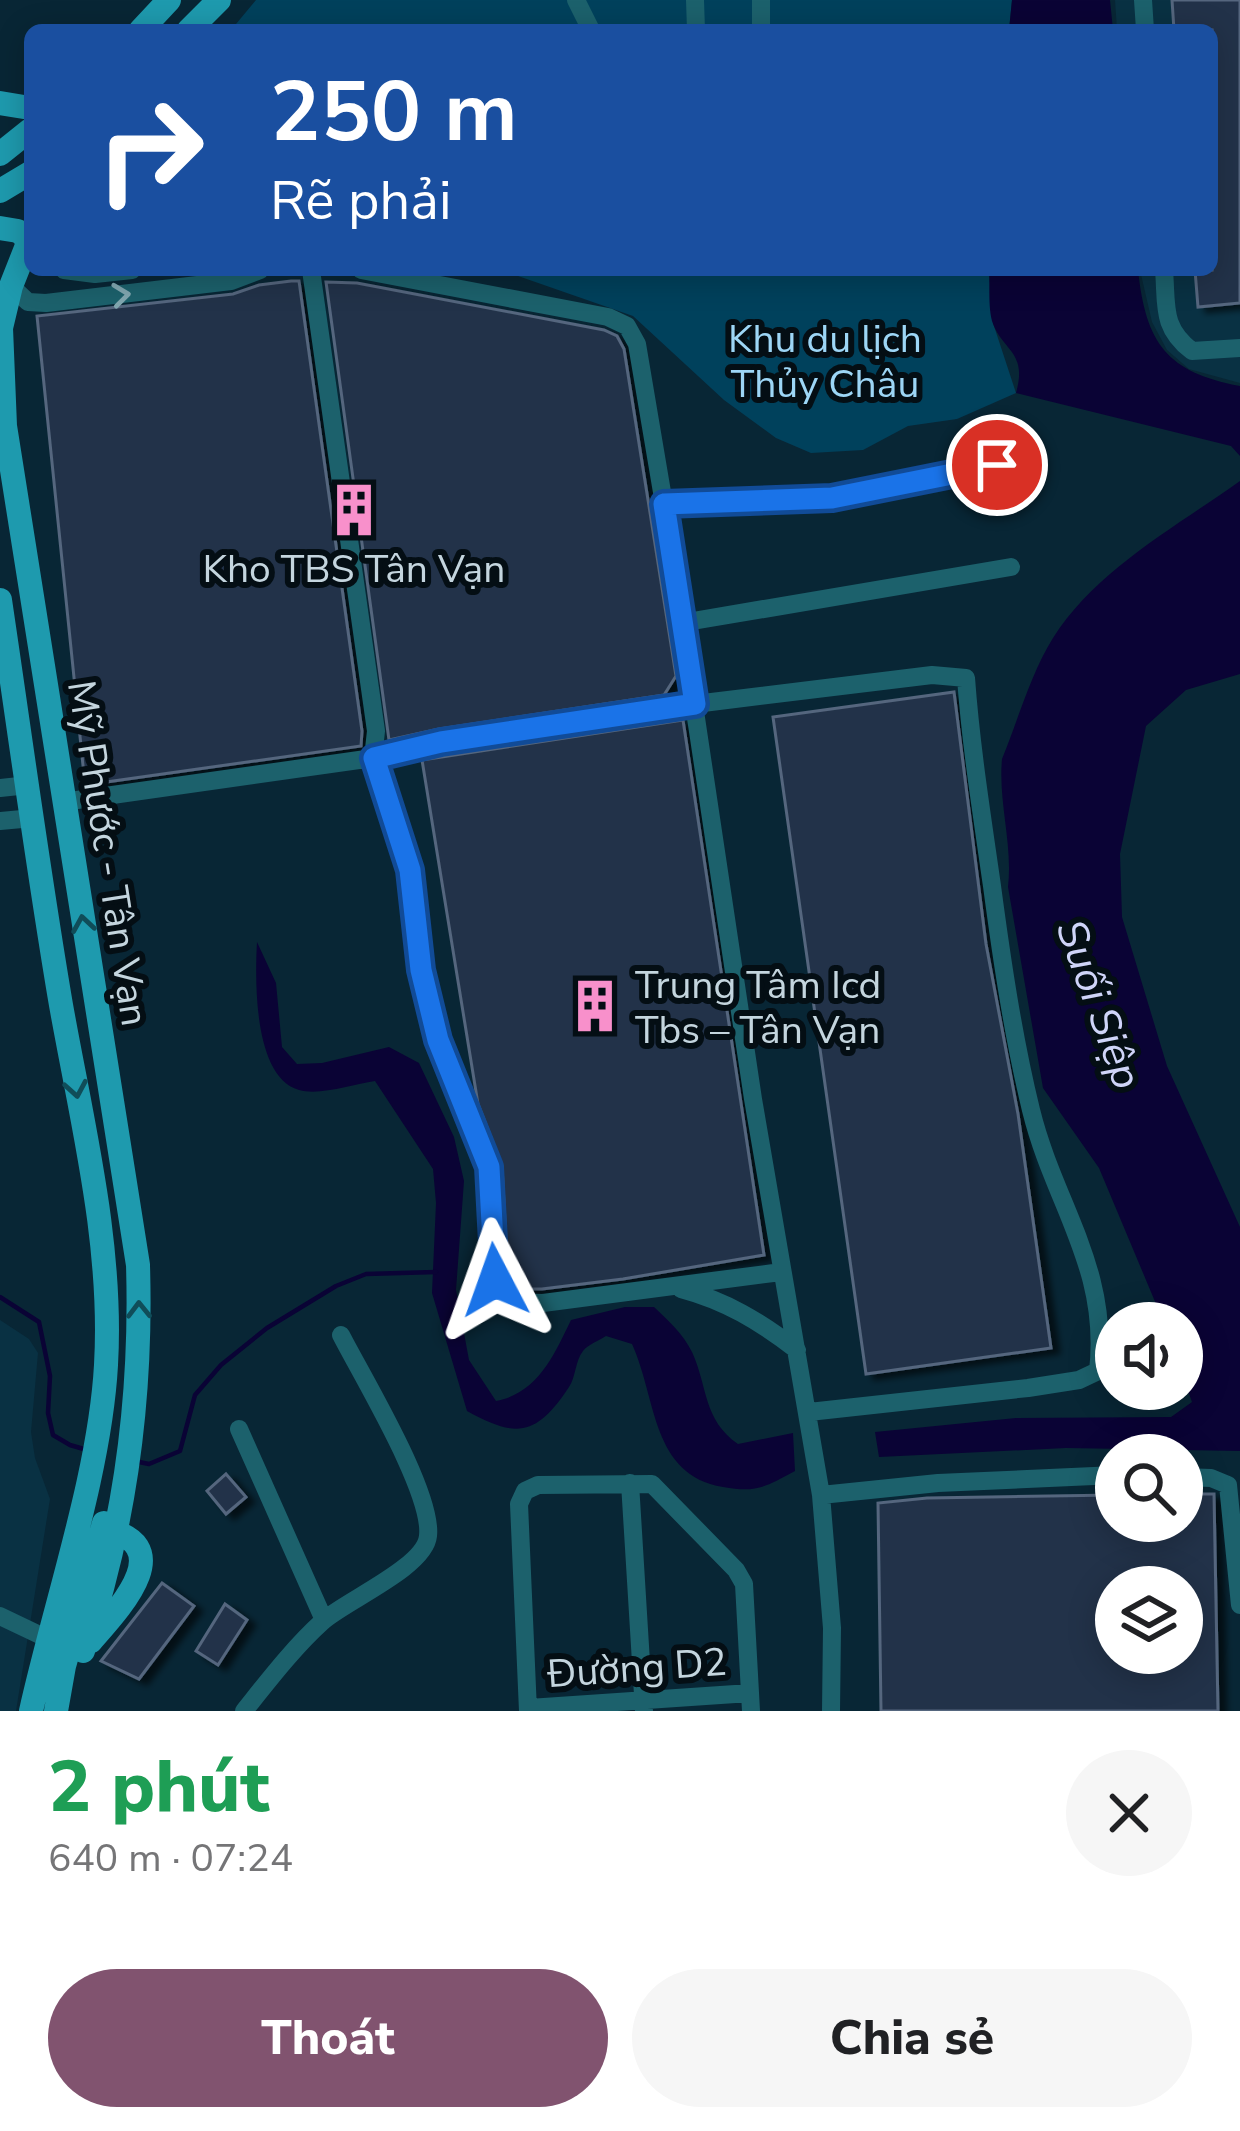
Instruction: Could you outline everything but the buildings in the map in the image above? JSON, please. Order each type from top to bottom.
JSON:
[{"type":"main road","points":[[147,24],[170,0]]},
{"type":"main road","points":[[195,24],[219,0]]},
{"type":"main road","points":[[0,154],[24,135]]},
{"type":"main road","name":"Mỹ Phước - Tân Vạn","points":[[24,249],[6,280],[2,417],[138,1264],[138,1374],[122,1483],[46,1639],[31,1711]]},
{"type":"main road","name":"Mỹ Phước - Tân Vạn","points":[[0,600],[104,1258],[108,1334],[90,1466],[99,1528],[73,1658],[56,1711]]},
{"type":"main road","name":"Mỹ Phước - Tân Vạn","points":[[73,1658],[132,1591],[141,1572],[140,1552],[130,1538],[99,1528]]},
{"type":"street","points":[[6,280],[28,302],[46,303],[244,276]]},
{"type":"street","points":[[311,276],[376,731],[374,758],[410,870],[421,970],[438,1040],[489,1167],[495,1280],[503,1302],[543,1303],[781,1272]]},
{"type":"street","points":[[393,276],[608,316],[627,326],[637,344],[781,1272],[821,1495],[832,1628],[831,1711]]},
{"type":"street","points":[[1164,276],[1168,326],[1174,337],[1192,351],[1240,348]]},
{"type":"street","points":[[664,504],[832,498],[997,465]]},
{"type":"street","points":[[681,623],[1011,567]]},
{"type":"street","points":[[63,802],[374,758],[441,742],[695,704],[932,675],[966,677],[970,737],[1008,998],[1032,1114],[1097,1291],[1098,1371],[1079,1380],[809,1412]]},
{"type":"street","points":[[0,788],[28,785]]},
{"type":"street","points":[[0,821],[33,818]]},
{"type":"street","points":[[670,1286],[717,1299],[796,1350]]},
{"type":"street","points":[[244,1711],[324,1621],[405,1566],[428,1540],[425,1502],[341,1335]]},
{"type":"street","points":[[239,1429],[324,1621]]},
{"type":"street","points":[[821,1495],[938,1483],[1095,1476]]},
{"type":"street","points":[[1203,1478],[1228,1485],[1240,1605]]},
{"type":"street","points":[[630,1483],[644,1705]]},
{"type":"street","points":[[528,1709],[519,1504],[525,1491],[538,1485],[652,1484],[744,1584],[750,1702]]},
{"type":"street","points":[[0,1616],[46,1639]]},
{"type":"street","name":"Đường D2","points":[[528,1709],[750,1702]]},
{"type":"shaded area","points":[[1115,0],[1240,0],[1240,383],[1189,369],[1167,350],[1152,322],[1141,276],[1218,276],[1218,24],[1117,24]]},
{"type":"shaded area","points":[[0,1320],[29,1339],[38,1353],[31,1432],[50,1499],[16,1711],[0,1711]]},
{"type":"green space","points":[[256,0],[1012,0],[1010,24],[236,24]]},
{"type":"green space","name":"Khu du lịch Thủy Châu","points":[[518,276],[989,276],[993,323],[1016,393],[957,419],[908,426],[863,450],[811,453],[776,438],[724,400],[633,316]]},
{"type":"water","points":[[1012,0],[1110,0],[1112,24],[1010,24]]},
{"type":"water","points":[[989,276],[1139,276],[1147,317],[1165,350],[1194,372],[1240,386],[1240,456],[1231,446],[1016,393],[1019,368],[996,331]]},
{"type":"water","name":"Suối Siệp","points":[[1240,481],[1240,674],[1186,690],[1146,726],[1120,854],[1122,917],[1167,1066],[1240,1227],[1240,1451],[1203,1450],[1203,1434],[1095,1434],[1095,1448],[879,1457],[875,1432],[1016,1418],[1171,1417],[1181,1410],[1203,1410],[1203,1302],[1155,1302],[1099,1168],[1043,1088],[1008,887],[1002,759],[1038,666],[1071,614],[1139,551]]},
{"type":"water","points":[[257,942],[276,983],[282,1047],[297,1064],[389,1047],[419,1063],[454,1137],[464,1181],[456,1290],[469,1360],[496,1401],[534,1381],[571,1320],[625,1307],[654,1307],[688,1345],[712,1414],[727,1435],[738,1444],[793,1433],[795,1471],[753,1489],[699,1480],[669,1451],[632,1344],[606,1336],[583,1351],[569,1387],[535,1424],[499,1426],[467,1411],[432,1293],[433,1169],[375,1081],[317,1092],[299,1090],[273,1067],[260,1025]]},
{"type":"waterway","points":[[139,1462],[149,1464],[180,1451],[195,1395],[221,1365],[267,1328],[336,1286],[366,1274],[436,1272]]},
{"type":"waterway","points":[[0,1297],[39,1322],[50,1376],[48,1413],[53,1435],[87,1450]]},
{"type":"place","name":"Kho TBS Tân Vạn","points":[[354,510]]},
{"type":"place","name":"Trung Tâm Icd Tbs – Tân Vạn","points":[[595,1006]]},
{"type":"route","points":[[495,1280],[489,1167],[438,1040],[421,970],[410,870],[374,758],[441,742],[695,704],[664,504],[832,498],[997,465]]}]
